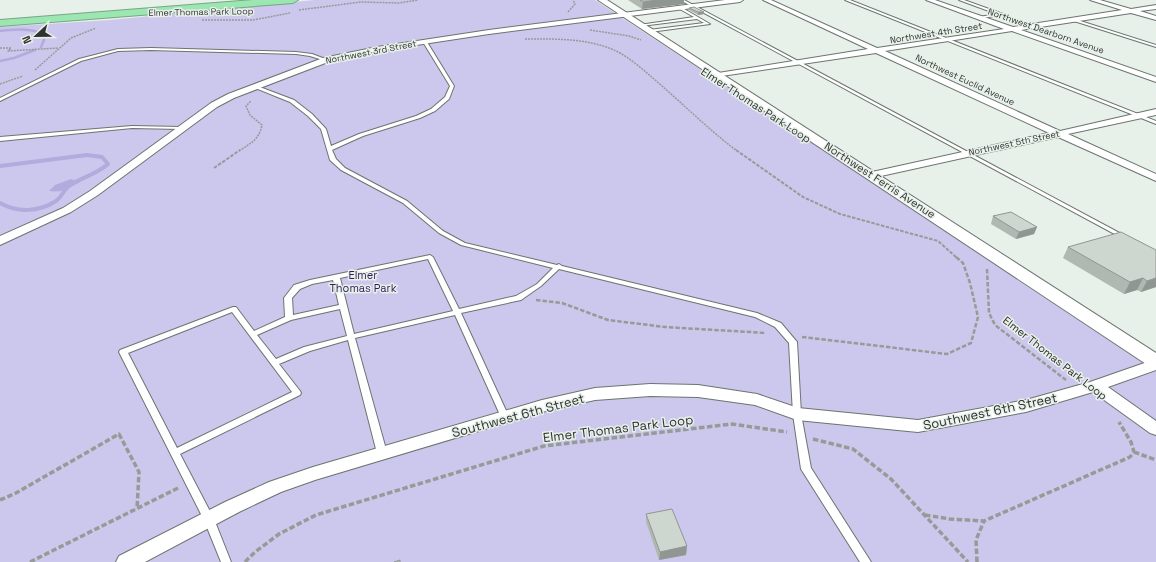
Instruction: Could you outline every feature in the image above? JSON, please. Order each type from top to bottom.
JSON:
[{"type":"highway","points":[[0,23],[293,0]]},
{"type":"highway","points":[[0,12],[142,10],[239,5]]},
{"type":"street","name":"Northwest Ferris Avenue","points":[[602,0],[1155,361]]},
{"type":"street","name":"Northwest 3rd Street","points":[[0,241],[67,210],[94,193],[181,128],[214,105],[230,96],[326,60],[425,42],[575,20],[740,0]]},
{"type":"street","name":"Northwest Euclid Avenue","points":[[766,0],[1156,178]]},
{"type":"street","name":"Northwest Dearborn Avenue","points":[[929,0],[1156,80]]},
{"type":"street","points":[[1093,0],[1156,18]]},
{"type":"street","name":"Northwest 4th Street","points":[[718,75],[1156,7]]},
{"type":"street","name":"Northwest 5th Street","points":[[872,175],[1156,112]]},
{"type":"street","name":"Southwest 6th Street","points":[[126,562],[275,487],[382,453],[542,406],[595,394],[650,390],[698,391],[757,400],[797,414],[918,426],[1026,406],[1088,389],[1155,361]]},
{"type":"street","points":[[1088,389],[1156,429]]},
{"type":"lane","points":[[682,0],[1128,239]]},
{"type":"lane","points":[[847,0],[1156,123]]},
{"type":"lane","points":[[960,0],[1001,14],[980,18]]},
{"type":"lane","points":[[650,31],[708,24],[680,7]]},
{"type":"lane","points":[[641,25],[698,18]]},
{"type":"lane","points":[[678,20],[688,26]]},
{"type":"lane","points":[[1075,20],[1156,46]]},
{"type":"lane","points":[[657,23],[666,29]]},
{"type":"lane","points":[[330,149],[361,135],[423,115],[433,110],[448,98],[452,86],[425,42]]},
{"type":"lane","points":[[0,100],[80,60],[118,50],[151,49],[296,53],[311,55],[326,60]]},
{"type":"lane","points":[[255,86],[292,101],[310,114],[323,129],[333,160],[342,169],[405,202],[441,232],[463,244],[757,315],[778,325],[793,342],[797,414],[806,469],[866,562]]},
{"type":"lane","points":[[0,139],[132,127],[181,128]]},
{"type":"lane","points":[[289,318],[288,298],[297,287],[310,282],[430,257],[505,417]]},
{"type":"lane","points":[[274,363],[307,349],[351,337],[518,298],[539,285],[559,266]]},
{"type":"lane","points":[[336,277],[382,453]]},
{"type":"lane","points":[[252,334],[289,318],[344,306]]},
{"type":"lane","points":[[175,453],[297,393],[233,309],[123,352],[175,453],[191,482],[209,519],[226,562]]},
{"type":"path","points":[[297,10],[354,3],[418,0]]},
{"type":"path","points":[[572,0],[574,4],[568,13],[575,20],[592,31],[626,35],[648,44]]},
{"type":"path","name":"Elmer Thomas Park Loop","points":[[199,20],[253,20],[292,12]]},
{"type":"path","points":[[29,73],[36,69],[71,38],[97,28]]},
{"type":"path","points":[[518,298],[562,303],[608,320],[665,327],[772,333],[947,354],[971,343],[978,317],[970,283],[963,263],[938,241],[840,214],[804,196],[743,156],[713,133],[687,107],[646,72],[620,53],[585,42],[562,39],[522,39]]},
{"type":"path","points":[[0,48],[11,48],[8,51],[11,52],[22,49],[58,48]]},
{"type":"path","points":[[0,84],[22,76]]},
{"type":"path","points":[[214,168],[254,141],[260,134],[262,125],[250,115],[246,106],[252,100],[268,92]]},
{"type":"path","name":"Elmer Thomas Park Loop","points":[[983,264],[987,269],[990,313],[995,325],[1088,389]]},
{"type":"path","points":[[1115,414],[1131,442],[1134,452]]},
{"type":"path","name":"Elmer Thomas Park Loop","points":[[245,562],[278,534],[316,515],[544,446],[732,424],[784,431],[853,448],[891,480],[968,562]]},
{"type":"path","points":[[0,500],[16,493],[119,434],[139,472],[137,509]]},
{"type":"path","points":[[1134,452],[1156,460]]},
{"type":"path","points":[[924,515],[950,519],[984,521],[1130,457],[1134,452]]},
{"type":"path","points":[[30,562],[191,482]]},
{"type":"path","points":[[977,562],[977,533],[984,521]]},
{"type":"green space","name":"Elmer Thomas Park","points":[[314,0],[595,0],[1156,369],[1156,562],[0,562],[0,27],[110,20]]},
{"type":"shaded area","points":[[71,179],[80,182],[62,191],[49,191],[55,185]]},
{"type":"building","points":[[640,0],[658,0],[643,2]]},
{"type":"building","points":[[694,7],[704,12],[698,12],[689,8]]},
{"type":"building","points":[[1011,212],[1037,227],[1019,232],[993,216]]},
{"type":"building","points":[[1121,232],[1156,250],[1156,278],[1147,281],[1143,278],[1130,282],[1068,247]]},
{"type":"building","points":[[672,509],[687,546],[660,552],[646,514]]},
{"type":"waterway","points":[[0,31],[22,30],[44,34],[44,40],[41,47]]},
{"type":"waterway","points":[[0,61],[14,58],[35,50]]},
{"type":"waterway","points":[[0,166],[87,155],[102,157],[108,164],[70,185],[56,201],[49,205],[35,209],[21,210],[0,203]]}]
